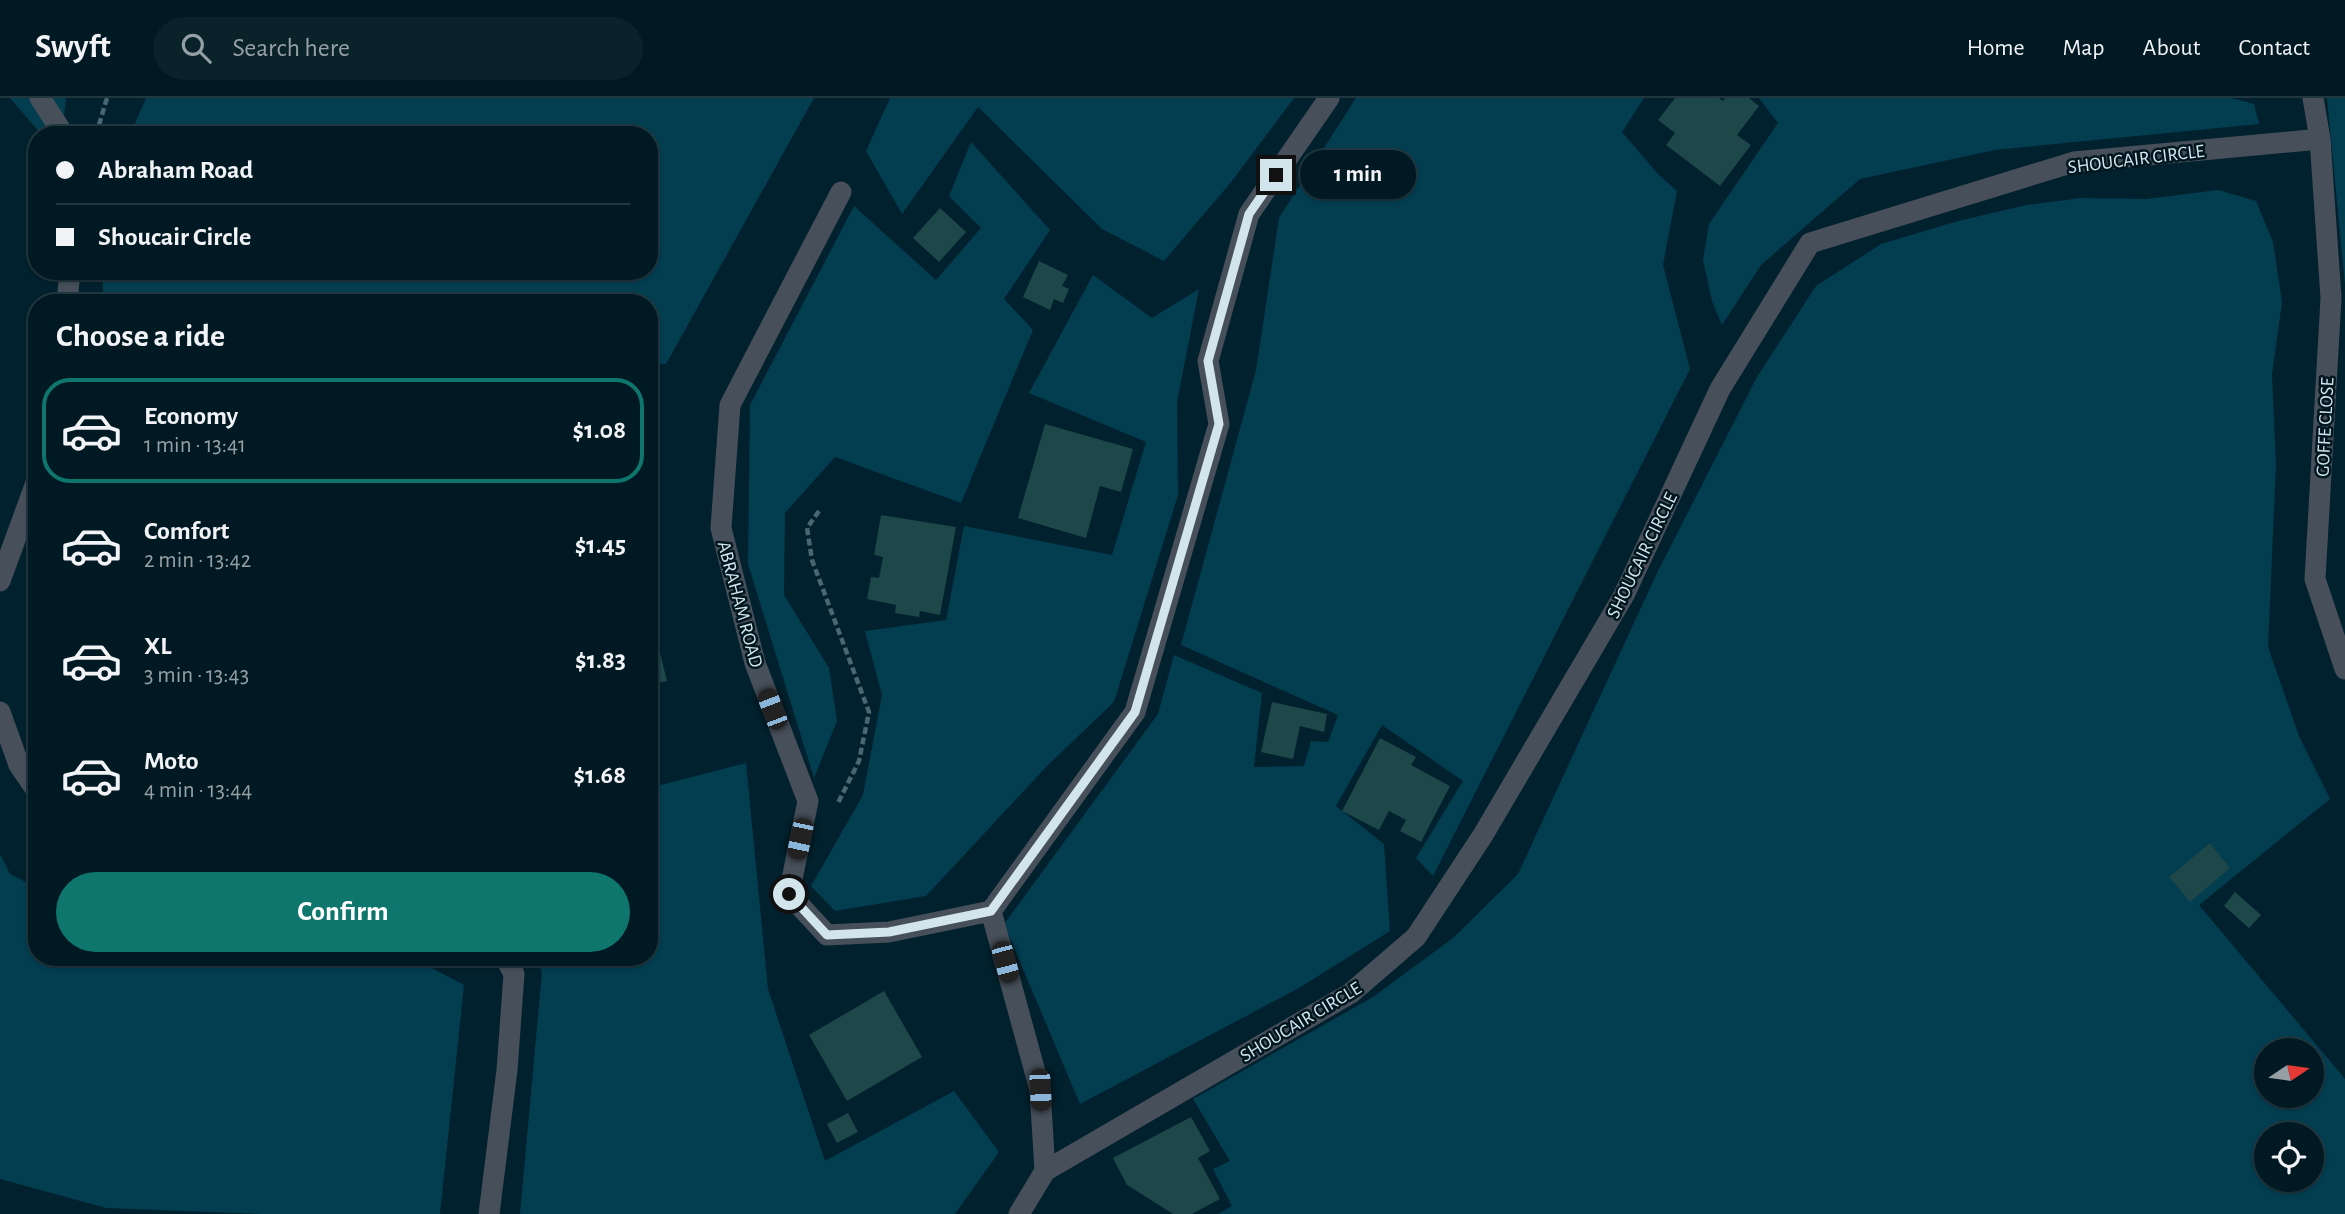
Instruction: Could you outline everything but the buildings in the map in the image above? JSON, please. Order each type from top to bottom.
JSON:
[{"type":"street","points":[[40,98],[58,126]]},
{"type":"street","points":[[1018,1214],[1045,1171],[1040,1090],[991,911],[1135,712],[1219,424],[1208,361],[1249,214],[1329,98]]},
{"type":"street","points":[[2314,98],[2320,139]]},
{"type":"street","name":"GOFFE CLOSE","points":[[2320,139],[2331,298],[2315,579],[2345,669]]},
{"type":"street","name":"SHOUCAIR CIRCLE","points":[[1045,1171],[1352,993],[1416,937],[1483,835],[1624,595],[1720,389],[1810,243],[2074,162],[2320,139]]},
{"type":"street","name":"ABRAHAM ROAD","points":[[841,192],[730,405],[721,528],[755,663],[808,801],[789,894],[827,935],[889,932],[991,911]]},
{"type":"street","points":[[0,580],[28,504]]},
{"type":"street","points":[[0,712],[19,765],[28,778]]},
{"type":"street","points":[[489,1214],[507,1070],[514,974],[510,966]]},
{"type":"path","points":[[99,126],[107,98]]},
{"type":"path","points":[[819,512],[807,528],[813,560],[869,712],[859,761],[832,815]]},
{"type":"shaded area","points":[[10,98],[66,98],[63,126],[34,126]]},
{"type":"shaded area","points":[[146,98],[814,98],[666,364],[658,364],[658,294],[103,294],[103,280],[658,280],[658,126],[134,126]]},
{"type":"shaded area","points":[[890,98],[1294,98],[1232,181],[1164,261],[1102,229],[978,107],[902,214],[866,151]]},
{"type":"shaded area","points":[[1356,98],[1644,98],[1622,132],[1659,175],[1677,191],[1663,265],[1690,369],[1433,876],[1416,858],[1463,781],[1382,725],[1336,806],[1384,844],[1390,931],[1299,988],[1080,1104],[1004,924],[1158,714],[1174,655],[1262,693],[1254,767],[1304,766],[1311,741],[1328,742],[1338,715],[1181,645],[1256,370],[1279,218]]},
{"type":"shaded area","points":[[1759,98],[2231,98],[2254,104],[2259,124],[1995,150],[1860,179],[1761,265],[1722,325],[1712,301],[1703,260],[1709,224],[1778,123]]},
{"type":"shaded area","points":[[2327,98],[2345,98],[2345,285]]},
{"type":"shaded area","points":[[971,142],[1050,230],[1004,299],[1033,330],[961,503],[835,457],[785,513],[784,595],[829,668],[837,721],[814,778],[748,564],[750,405],[854,206],[936,280],[981,228],[949,196]]},
{"type":"shaded area","points":[[2218,190],[2256,201],[2273,242],[2282,302],[2272,374],[2276,465],[2268,647],[2299,736],[2330,799],[2199,905],[2311,1038],[2254,1038],[2254,1108],[2324,1108],[2324,1054],[2345,1079],[2345,1214],[1218,1214],[1232,1206],[1213,1169],[1230,1161],[1193,1099],[1373,997],[1453,938],[1518,874],[1657,573],[1757,377],[1816,286],[1881,244],[1958,221],[2027,205],[2081,198],[2146,199]]},
{"type":"shaded area","points":[[1093,275],[1152,318],[1199,289],[1177,402],[1178,495],[1114,702],[1048,765],[926,896],[835,911],[811,886],[863,795],[882,695],[865,631],[946,620],[964,526],[1112,555],[1146,442],[1029,393]]},
{"type":"shaded area","points":[[746,763],[768,989],[825,1161],[954,1091],[999,1152],[955,1214],[520,1214],[542,971],[539,966],[658,966],[658,786]]},
{"type":"shaded area","points":[[0,854],[10,874],[28,883],[28,966],[428,966],[464,985],[440,1214],[263,1214],[106,1208],[0,1179]]},
{"type":"route","points":[[789,894],[827,935],[889,932],[991,911],[1135,712],[1219,424],[1208,361],[1249,214],[1276,175]]}]
